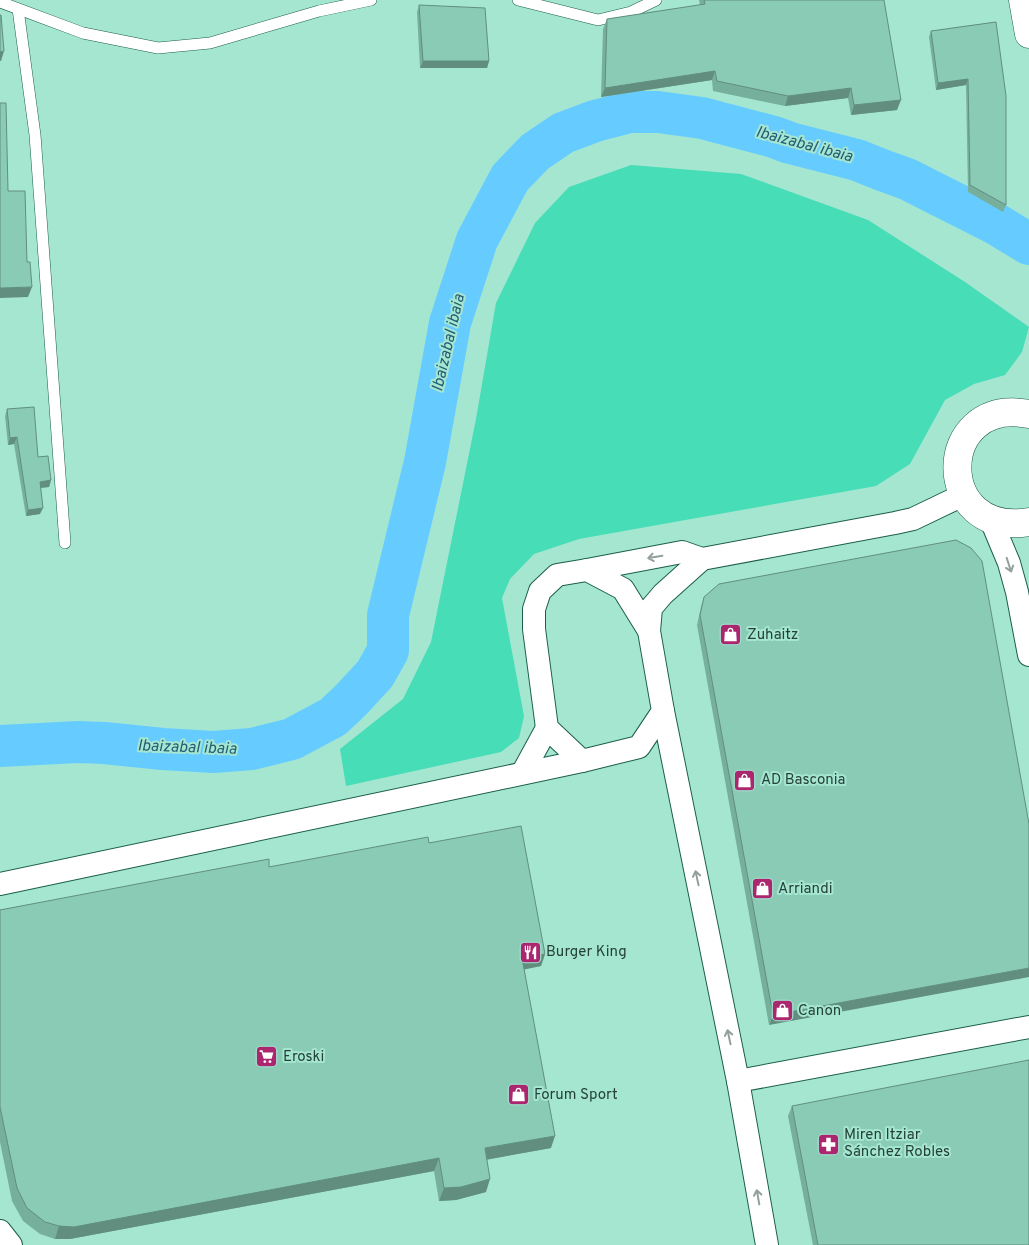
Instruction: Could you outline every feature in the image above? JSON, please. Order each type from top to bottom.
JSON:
[{"type":"street","points":[[1023,0],[1029,34]]},
{"type":"street","points":[[1029,414],[1015,411],[998,413],[983,420],[970,431],[961,445],[957,462],[958,479],[963,495],[975,510],[991,520],[1010,524],[1029,522]]},
{"type":"street","points":[[555,765],[547,728],[534,629],[534,609],[540,591],[557,576],[682,552],[702,559],[913,519],[963,495]]},
{"type":"street","points":[[991,520],[1009,563],[1017,592],[1029,655]]},
{"type":"street","points":[[702,559],[650,608],[649,631],[662,711],[738,1081],[767,1245]]},
{"type":"street","points":[[587,570],[623,589],[649,631]]},
{"type":"street","points":[[0,884],[639,747],[662,711]]},
{"type":"street","points":[[547,728],[582,760]]},
{"type":"street","points":[[523,772],[547,728]]},
{"type":"street","points":[[738,1081],[1029,1026]]},
{"type":"street","points":[[0,1231],[11,1245]]},
{"type":"lane","points":[[0,2],[83,33],[158,48],[210,43],[319,11],[371,0]]},
{"type":"lane","points":[[518,0],[598,20],[631,12],[656,0]]},
{"type":"lane","points":[[18,9],[35,134],[65,543]]},
{"type":"green space","points":[[631,165],[741,174],[868,220],[965,282],[1029,327],[1022,352],[1005,375],[974,384],[945,400],[910,464],[876,486],[579,539],[534,554],[510,579],[502,598],[524,716],[519,738],[501,752],[346,786],[340,749],[403,699],[431,642],[476,419],[496,303],[535,223],[569,187]]},
{"type":"building","points":[[704,0],[884,0],[901,100],[854,105],[851,88],[788,96],[717,81],[715,71],[605,88],[607,19],[705,4]]},
{"type":"building","points":[[419,5],[485,8],[489,61],[423,61]]},
{"type":"building","points":[[0,15],[4,51],[0,52]]},
{"type":"building","points":[[996,22],[1006,96],[1006,205],[970,185],[968,79],[938,83],[931,31]]},
{"type":"building","points":[[0,103],[6,103],[8,191],[25,191],[27,262],[30,262],[32,287],[0,288]]},
{"type":"building","points":[[34,407],[38,457],[48,456],[51,480],[40,482],[43,508],[28,510],[17,437],[10,438],[7,409]]},
{"type":"building","points":[[956,540],[971,548],[982,561],[1029,824],[1029,968],[773,1015],[700,615],[704,597],[719,584]]},
{"type":"building","name":"Eroski","points":[[521,826],[545,954],[522,958],[555,1136],[485,1148],[490,1179],[461,1187],[444,1188],[439,1158],[74,1227],[59,1226],[45,1222],[27,1208],[17,1188],[0,1107],[0,910],[269,859],[269,867],[428,837],[429,843]]},
{"type":"building","points":[[1029,1060],[1029,1245],[818,1245],[792,1106]]},
{"type":"waterway","name":"Ibaizabal ibaia","points":[[0,746],[78,742],[213,752],[252,749],[292,739],[333,717],[375,674],[388,651],[388,615],[425,462],[450,323],[477,240],[510,178],[535,152],[563,133],[595,121],[630,112],[658,112],[702,118],[857,160],[907,179],[996,224],[1029,244]]},
{"type":"place","name":"Zuhaitz","points":[[731,635]]},
{"type":"place","name":"AD Basconia","points":[[745,780]]},
{"type":"place","name":"Arriandi","points":[[762,889]]},
{"type":"place","name":"Burger King","points":[[530,952]]},
{"type":"place","name":"Canon","points":[[782,1011]]},
{"type":"place","name":"Eroski","points":[[267,1057]]},
{"type":"place","name":"Forum Sport","points":[[518,1095]]},
{"type":"place","name":"Miren Itziar Sánchez Robles","points":[[828,1144]]}]
